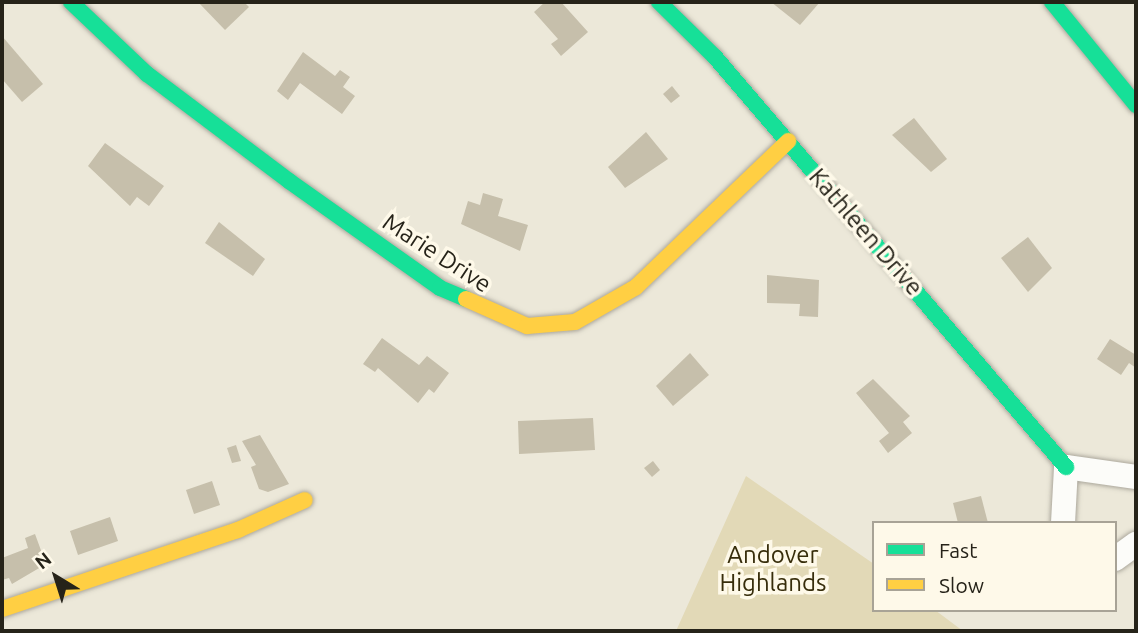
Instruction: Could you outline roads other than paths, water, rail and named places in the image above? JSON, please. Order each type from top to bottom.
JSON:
[{"type":"street","name":"Marie Drive","points":[[71,2],[147,74],[289,181],[440,288],[527,326],[575,322],[636,287],[788,142]]},
{"type":"street","name":"Kathleen Drive","points":[[659,2],[788,142],[1066,467]]},
{"type":"street","points":[[1052,2],[1136,105]]},
{"type":"street","points":[[1063,521],[1066,467],[1136,477]]},
{"type":"street","points":[[2,609],[238,530],[305,500]]},
{"type":"street","points":[[1117,558],[1136,544]]},
{"type":"park label","name":"Andover Highlands","points":[[773,569]]}]
